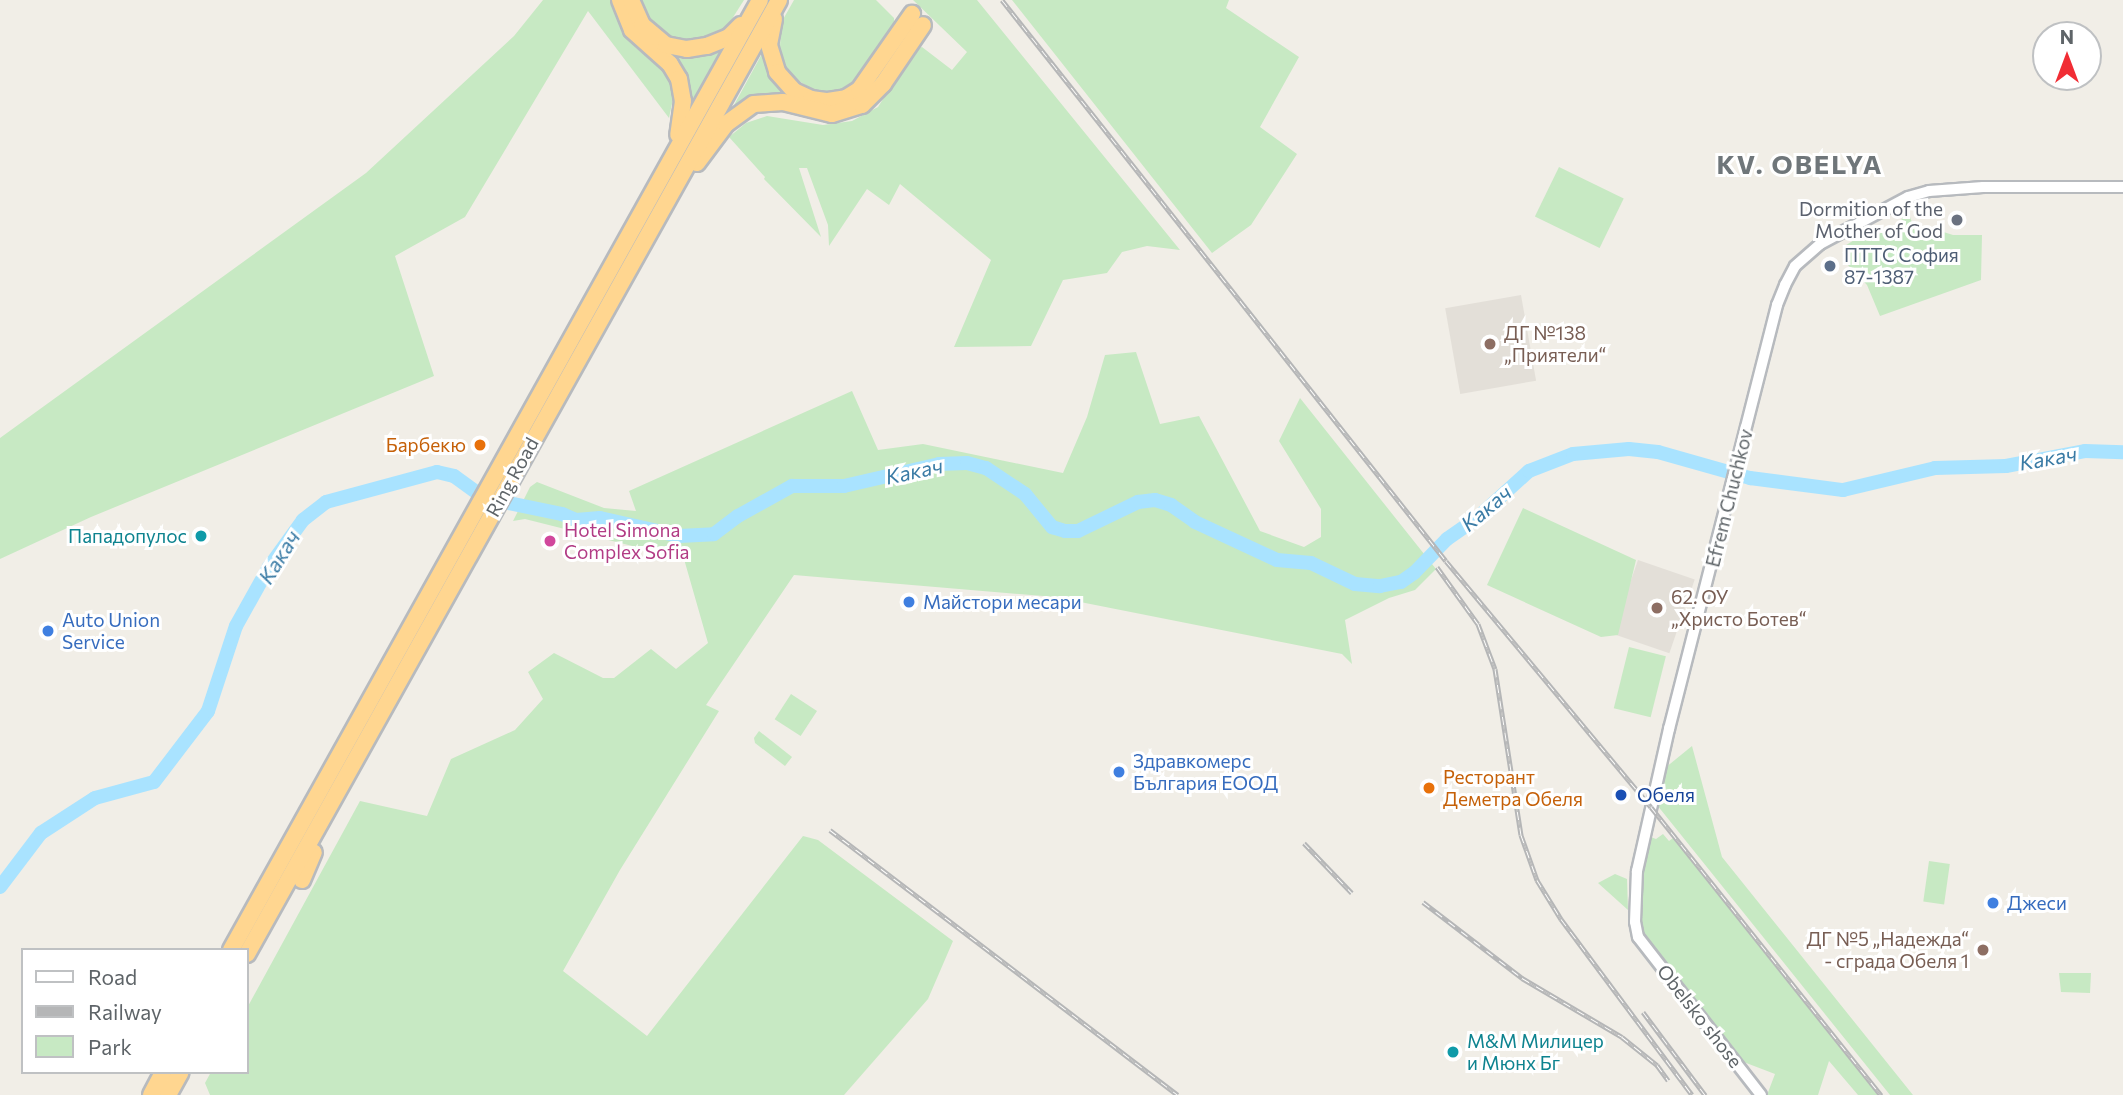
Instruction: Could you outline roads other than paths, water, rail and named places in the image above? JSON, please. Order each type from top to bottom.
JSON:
[{"type":"highway","points":[[620,0],[632,30],[670,64],[679,79],[683,101],[672,155]]},
{"type":"highway","points":[[631,0],[636,15],[649,33],[666,44],[687,48],[707,46],[729,37],[759,0]]},
{"type":"highway","name":"Ring Road","points":[[504,477],[591,305],[759,0]]},
{"type":"highway","points":[[676,184],[696,164],[726,124],[754,104],[783,102],[832,114],[862,105],[883,84],[917,20],[859,90],[846,98],[811,99],[784,82],[771,59],[771,31],[779,0]]},
{"type":"highway","name":"Ring Road","points":[[232,948],[358,723],[676,184],[779,0]]},
{"type":"highway","points":[[591,305],[593,276]]},
{"type":"highway","name":"Ring Road","points":[[248,952],[347,772],[485,510]]},
{"type":"highway","points":[[303,880],[347,772]]},
{"type":"highway","points":[[272,850],[320,793]]},
{"type":"highway","points":[[151,1095],[162,1074]]},
{"type":"highway","points":[[168,1095],[180,1074]]},
{"type":"street","name":"Efrem Chuchkov","points":[[1638,937],[1635,922],[1637,871],[1643,839],[1777,305],[1795,267],[1820,244],[1908,198],[1941,189],[2123,187]]},
{"type":"street","name":"Obelsko shose","points":[[1638,937],[1761,1095]]},
{"type":"waterway","name":"Какач","points":[[0,887],[41,833],[95,798],[154,782],[208,711],[236,626],[269,567],[303,520],[326,502],[437,472],[454,476],[484,498],[562,514],[576,520],[600,518],[679,536],[714,534],[738,516],[792,486],[844,486],[939,464],[967,463],[986,468],[1025,494],[1052,527],[1065,531],[1078,531],[1138,502],[1155,500],[1171,505],[1195,522],[1277,560],[1311,563],[1355,584],[1380,586],[1401,582],[1414,573],[1447,539],[1476,519],[1529,471],[1573,454],[1629,449],[1658,452],[1750,478],[1843,490],[1935,468],[2006,466],[2085,451],[2123,452]]},
{"type":"railway","points":[[1002,0],[1446,561],[1651,807],[1881,1095]]},
{"type":"railway","points":[[1437,567],[1478,624],[1495,669],[1521,835],[1537,880],[1561,919],[1692,1095]]},
{"type":"railway","points":[[830,830],[1178,1095]]},
{"type":"railway","points":[[1304,843],[1352,893]]},
{"type":"railway","points":[[1423,902],[1522,978],[1622,1037],[1657,1065],[1668,1080]]},
{"type":"railway","points":[[1643,1012],[1705,1095]]},
{"type":"place","name":"Dormition of the Mother of God","points":[[1957,220]]},
{"type":"place","name":"ПТТС София 87-1387","points":[[1830,266]]},
{"type":"place","name":"ДГ №138 „Приятели“","points":[[1490,344]]},
{"type":"place","name":"Барбекю","points":[[480,445]]},
{"type":"place","name":"Пападопулос","points":[[201,536]]},
{"type":"place","name":"Hotel Simona Complex Sofia","points":[[550,541]]},
{"type":"place","name":"Майстори месари","points":[[909,602]]},
{"type":"place","name":"62. ОУ „Христо Ботев“","points":[[1657,608]]},
{"type":"place","name":"Auto Union Service","points":[[48,631]]},
{"type":"place","name":"Здравкомерс България ЕООД","points":[[1119,772]]},
{"type":"place","name":"Ресторант Деметра Обеля","points":[[1429,788]]},
{"type":"place","name":"Обеля","points":[[1621,795]]},
{"type":"place","name":"Джеси","points":[[1993,903]]},
{"type":"place","name":"ДГ №5 „Надежда“ - сграда Обеля 1","points":[[1983,950]]},
{"type":"place","name":"М&M Mилицер и Мюнх Бг","points":[[1453,1052]]},
{"type":"district","name":"KV. OBELYA","points":[[1800,164]]}]
